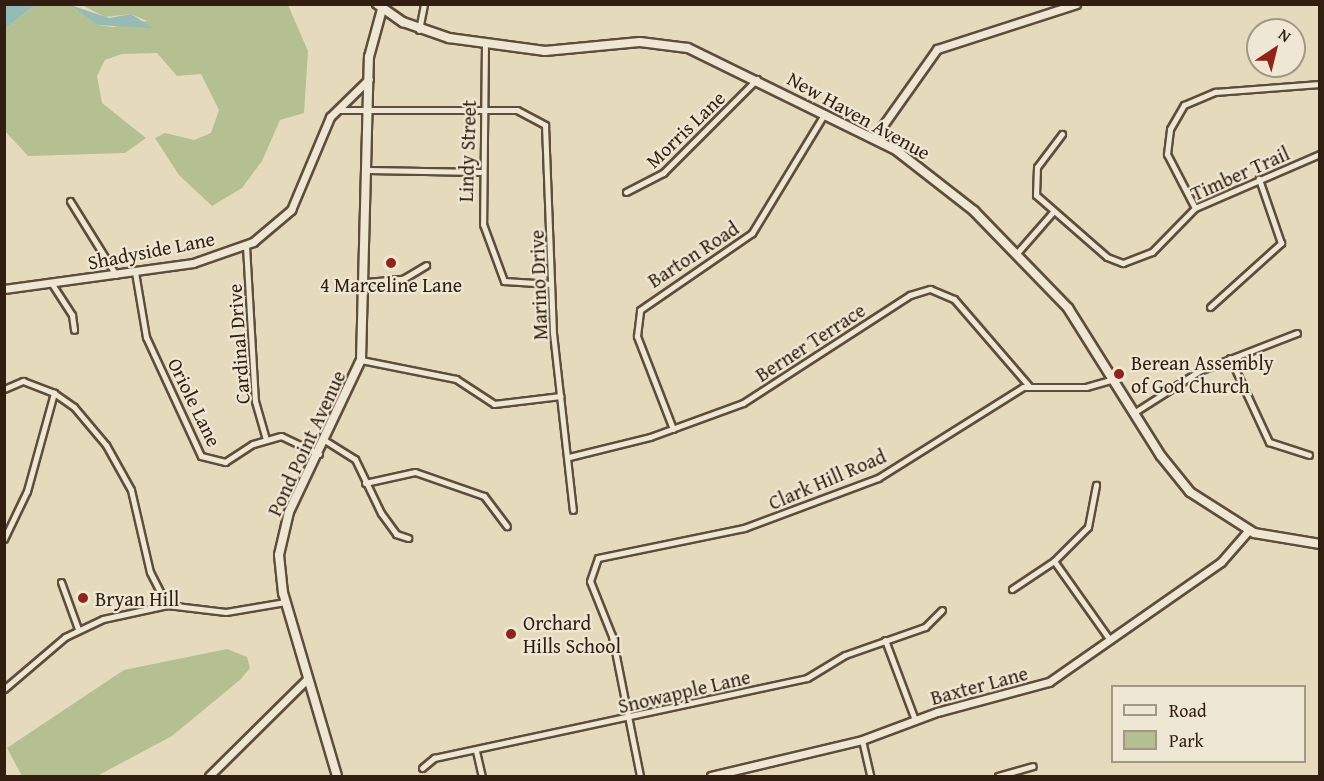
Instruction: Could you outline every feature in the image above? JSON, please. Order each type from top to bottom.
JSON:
[{"type":"main road","name":"New Haven Avenue","points":[[379,7],[418,30],[485,43],[561,51],[665,44],[696,50],[758,78],[874,138],[930,174],[1017,253],[1079,321],[1185,487],[1248,531],[1320,544]]},
{"type":"main road","name":"Pond Point Avenue","points":[[337,777],[285,602],[281,541],[361,360],[366,282],[369,79],[372,31],[379,7]]},
{"type":"street","points":[[418,30],[424,4]]},
{"type":"street","points":[[874,138],[937,49],[1076,4]]},
{"type":"street","name":"Lindy Street","points":[[485,43],[480,172],[481,217],[503,280],[551,284]]},
{"type":"street","name":"Morris Lane","points":[[626,192],[663,173],[758,78]]},
{"type":"street","name":"Shadyside Lane","points":[[4,289],[135,272],[246,246],[270,231],[297,202],[334,113],[369,79]]},
{"type":"street","points":[[1195,208],[1167,154],[1170,129],[1184,105],[1215,92],[1320,84]]},
{"type":"street","points":[[334,113],[369,108]]},
{"type":"street","name":"Marino Drive","points":[[369,108],[528,112],[547,129],[551,284],[573,510]]},
{"type":"street","name":"Barton Road","points":[[673,429],[637,336],[637,316],[650,299],[752,233],[825,113]]},
{"type":"street","name":"Timber Trail","points":[[1062,134],[1055,137],[1035,175],[1036,195],[1052,213],[1107,257],[1127,263],[1152,252],[1195,208],[1320,154]]},
{"type":"street","points":[[368,170],[480,172]]},
{"type":"street","points":[[1210,307],[1281,243],[1259,179]]},
{"type":"street","points":[[70,201],[117,275]]},
{"type":"street","points":[[1017,253],[1052,213]]},
{"type":"street","name":"Cardinal Drive","points":[[246,246],[255,400],[266,440]]},
{"type":"street","points":[[366,282],[403,279],[426,265]]},
{"type":"street","name":"Oriole Lane","points":[[135,272],[146,337],[201,456],[225,462],[266,440]]},
{"type":"street","points":[[52,284],[72,315],[74,330]]},
{"type":"street","name":"Berner Terrace","points":[[569,457],[673,429],[743,403],[910,295],[930,289],[954,299],[1029,386]]},
{"type":"street","points":[[1135,412],[1230,358],[1297,333]]},
{"type":"street","points":[[1230,358],[1269,442],[1309,455]]},
{"type":"street","points":[[361,360],[456,379],[494,404],[561,396]]},
{"type":"street","points":[[1029,386],[1086,387],[1115,378]]},
{"type":"street","points":[[4,388],[23,381],[54,393],[79,412],[116,459],[142,526],[150,572],[167,604]]},
{"type":"street","name":"Clark Hill Road","points":[[627,719],[608,621],[590,581],[591,568],[602,555],[744,528],[878,478],[1029,386]]},
{"type":"street","points":[[4,539],[27,491],[54,393]]},
{"type":"street","points":[[266,440],[287,437],[319,454]]},
{"type":"street","points":[[326,441],[355,459],[365,483],[388,524],[408,538]]},
{"type":"street","points":[[365,483],[416,472],[484,495],[507,526]]},
{"type":"street","points":[[1011,590],[1054,561],[1090,525],[1096,484]]},
{"type":"street","name":"Baxter Lane","points":[[711,777],[862,740],[915,720],[1026,692],[1110,640],[1221,562],[1248,531]]},
{"type":"street","points":[[1054,561],[1110,640]]},
{"type":"street","points":[[61,582],[78,628]]},
{"type":"street","points":[[4,689],[78,628],[167,604],[226,612],[285,602]]},
{"type":"street","name":"Snowapple Lane","points":[[422,768],[434,758],[627,719],[807,678],[845,655],[925,627],[942,610]]},
{"type":"street","points":[[885,640],[915,720]]},
{"type":"street","points":[[209,777],[308,678]]},
{"type":"street","points":[[627,719],[640,777]]},
{"type":"street","points":[[862,740],[870,777]]},
{"type":"street","points":[[476,751],[482,777]]},
{"type":"street","points":[[998,777],[1033,766]]},
{"type":"green space","points":[[35,5],[70,5],[97,25],[112,27],[147,21],[131,14],[105,17],[82,5],[288,5],[308,51],[304,113],[280,120],[262,161],[242,188],[212,206],[179,175],[155,138],[165,133],[194,140],[211,133],[219,110],[201,74],[177,76],[157,53],[122,54],[105,60],[97,76],[102,103],[146,138],[125,153],[28,156],[5,131],[5,29]]},
{"type":"green space","points":[[227,649],[247,657],[250,668],[241,679],[172,736],[97,776],[22,776],[7,748],[124,670]]},
{"type":"water","points":[[5,4],[35,4],[35,5],[5,29]]},
{"type":"water","points":[[70,5],[109,18],[131,14],[153,28],[97,25]]},
{"type":"place","name":"4 Marceline Lane","points":[[391,263]]},
{"type":"place","name":"Berean Assembly of God Church","points":[[1119,374]]},
{"type":"place","name":"Bryan Hill","points":[[83,598]]},
{"type":"place","name":"Orchard Hills School","points":[[511,634]]}]
